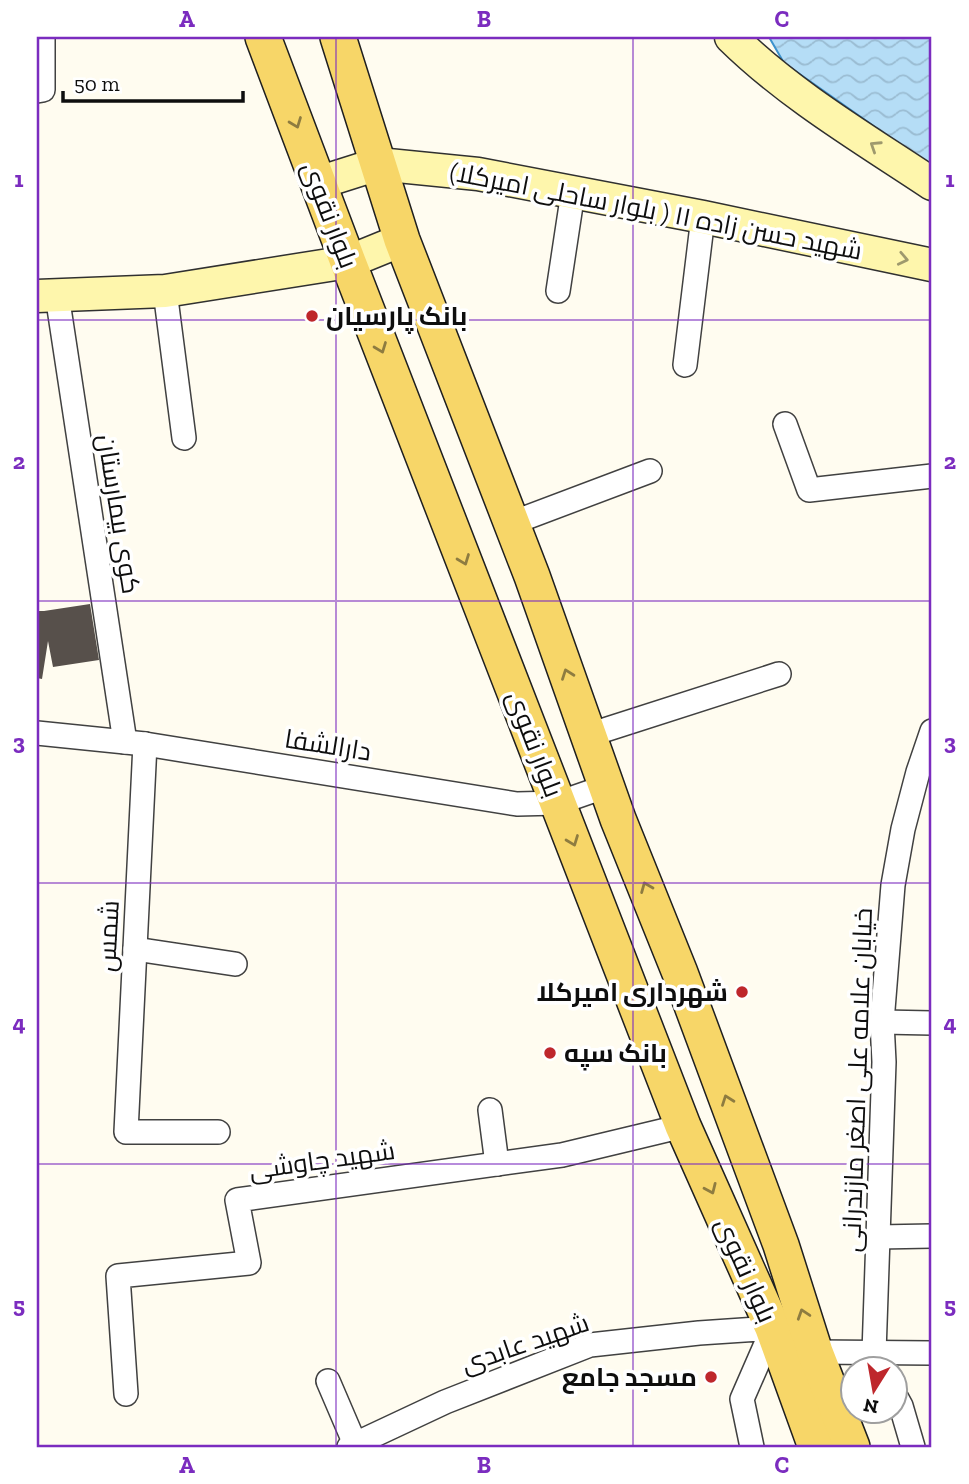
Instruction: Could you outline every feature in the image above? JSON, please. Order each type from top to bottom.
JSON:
[{"type":"main road","name":"بلوار نقوی","points":[[263,37],[683,1126],[773,1328],[816,1447]]},
{"type":"main road","name":"بلوار نقوی","points":[[338,37],[402,240],[512,523],[607,786],[680,973],[776,1232],[815,1352],[852,1447]]},
{"type":"main road","points":[[731,37],[765,68],[833,118],[932,184]]},
{"type":"main road","points":[[318,183],[378,164]]},
{"type":"main road","name":"شهید حسن زاده ۱۱ ( بلوار ساحلی امیرکلا)","points":[[378,164],[478,174],[932,265]]},
{"type":"main road","points":[[47,296],[165,291],[348,262],[402,240]]},
{"type":"street","points":[[37,91],[43,90],[43,37]]},
{"type":"street","points":[[558,291],[573,192]]},
{"type":"street","points":[[685,365],[703,217]]},
{"type":"street","points":[[165,291],[184,438]]},
{"type":"street","name":"کوی بیمارستان","points":[[47,296],[135,743]]},
{"type":"street","points":[[785,424],[809,490],[932,476]]},
{"type":"street","points":[[512,523],[650,471]]},
{"type":"street","points":[[589,735],[779,674]]},
{"type":"street","name":"خیابان علامه علی اصغر مازندرانی","points":[[878,1354],[878,1237],[884,1062],[882,1022],[893,885],[902,830],[932,731]]},
{"type":"street","name":"دارالشفا","points":[[37,733],[135,743],[517,804],[558,803],[607,786]]},
{"type":"street","name":"شمس","points":[[135,743],[135,949],[126,1132],[218,1132]]},
{"type":"street","points":[[135,949],[235,964]]},
{"type":"street","points":[[882,1022],[932,1023]]},
{"type":"street","points":[[490,1110],[497,1164]]},
{"type":"street","name":"شهید چاوشی","points":[[126,1394],[118,1276],[249,1263],[237,1200],[562,1154],[683,1126]]},
{"type":"street","points":[[878,1237],[932,1236]]},
{"type":"street","points":[[752,1447],[742,1399],[773,1328]]},
{"type":"street","name":"شهید عابدی","points":[[352,1446],[445,1402],[590,1345],[773,1328]]},
{"type":"street","points":[[815,1352],[839,1355]]},
{"type":"street","points":[[909,1356],[932,1353]]},
{"type":"street","points":[[328,1381],[352,1446]]},
{"type":"street","points":[[906,1424],[913,1447]]},
{"type":"water","points":[[769,37],[932,37],[932,167],[784,63]]},
{"type":"building","points":[[90,604],[99,660],[53,667],[48,641],[42,679],[37,678],[37,611]]},
{"type":"place","name":"بانک پارسیان","points":[[312,316]]},
{"type":"place","name":"شهرداری امیرکلا","points":[[742,992]]},
{"type":"place","name":"بانک سپه","points":[[550,1053]]},
{"type":"place","name":"مسجد جامع","points":[[711,1377]]}]
